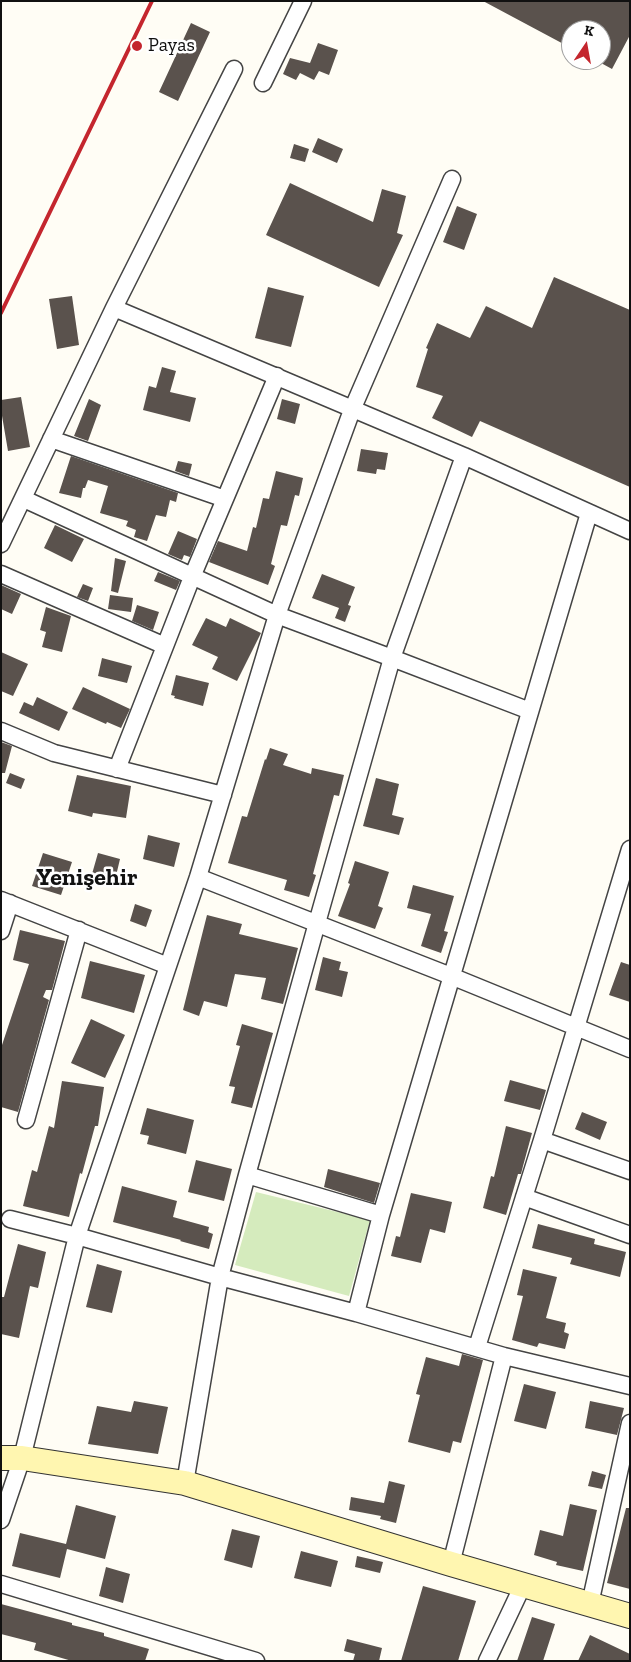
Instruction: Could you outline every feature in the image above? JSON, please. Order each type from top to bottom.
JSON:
[{"type":"street","points":[[263,84],[302,1]]},
{"type":"street","points":[[1,544],[114,308],[234,69]]},
{"type":"street","points":[[1,1520],[12,1458],[77,1236],[198,877],[277,615],[352,410],[452,179]]},
{"type":"street","points":[[114,308],[464,456],[630,531]]},
{"type":"street","points":[[117,769],[192,577],[278,376]]},
{"type":"street","points":[[51,438],[225,499]]},
{"type":"street","points":[[185,1483],[220,1277],[247,1175],[392,658],[464,456]]},
{"type":"street","points":[[24,498],[277,615],[530,711]]},
{"type":"street","points":[[356,1313],[381,1215],[589,513]]},
{"type":"street","points":[[1,574],[165,646]]},
{"type":"street","points":[[1,731],[54,753],[223,795]]},
{"type":"street","points":[[477,1347],[630,849]]},
{"type":"street","points":[[198,877],[452,976],[630,1049]]},
{"type":"street","points":[[1,931],[6,902],[168,966]]},
{"type":"street","points":[[26,1120],[79,930]]},
{"type":"street","points":[[542,1140],[630,1171]]},
{"type":"street","points":[[247,1175],[381,1215]]},
{"type":"street","points":[[524,1197],[630,1235]]},
{"type":"street","points":[[10,1219],[356,1313],[504,1356],[630,1386]]},
{"type":"street","points":[[451,1564],[504,1356]]},
{"type":"street","points":[[590,1604],[630,1423]]},
{"type":"street","points":[[1,1447],[12,1458],[185,1483],[630,1616]]},
{"type":"street","points":[[1,1584],[246,1659]]},
{"type":"street","points":[[487,1661],[523,1585]]},
{"type":"green space","points":[[256,1192],[370,1220],[349,1296],[235,1265]]},
{"type":"building","points":[[483,1],[630,1],[630,35],[612,69],[611,20],[561,20],[561,43]]},
{"type":"building","name":"Payas","points":[[191,23],[210,32],[178,101],[159,92]]},
{"type":"building","points":[[318,43],[338,50],[329,75],[319,71],[314,80],[300,73],[296,80],[283,74],[290,58],[310,63]]},
{"type":"building","points":[[318,138],[343,149],[337,163],[312,152]]},
{"type":"building","points":[[294,144],[309,149],[305,162],[290,158]]},
{"type":"building","points":[[290,183],[373,222],[382,189],[406,196],[397,233],[403,235],[379,287],[266,235]]},
{"type":"building","points":[[457,206],[477,214],[464,250],[443,242]]},
{"type":"building","points":[[554,277],[630,310],[630,487],[480,421],[472,437],[432,418],[443,396],[416,387],[428,349],[426,348],[437,323],[470,338],[486,306],[532,328]]},
{"type":"building","points":[[268,287],[304,296],[291,347],[255,338]]},
{"type":"building","points":[[72,296],[79,345],[57,349],[49,299]]},
{"type":"building","points":[[162,367],[176,371],[170,392],[196,398],[190,422],[143,410],[149,386],[156,388]]},
{"type":"building","points":[[21,397],[30,447],[8,451],[1,400]]},
{"type":"building","points":[[89,399],[101,405],[88,441],[74,436]]},
{"type":"building","points":[[282,399],[300,404],[295,424],[277,419]]},
{"type":"building","points":[[361,449],[388,453],[385,470],[377,469],[376,474],[357,471]]},
{"type":"building","points":[[71,456],[178,493],[176,502],[170,500],[166,517],[156,515],[147,541],[134,537],[136,530],[126,526],[128,521],[100,513],[108,486],[88,480],[85,488],[83,488],[81,498],[59,493]]},
{"type":"building","points":[[178,461],[192,464],[189,476],[175,471]]},
{"type":"building","points":[[276,471],[303,478],[299,496],[295,495],[287,526],[281,525],[271,564],[275,566],[268,585],[209,562],[218,541],[247,551],[253,527],[256,528],[263,498],[269,499]]},
{"type":"building","points":[[55,525],[84,539],[72,562],[44,548]]},
{"type":"building","points":[[178,531],[197,539],[190,557],[184,555],[182,560],[168,554]]},
{"type":"building","points":[[115,558],[126,561],[118,593],[111,591]]},
{"type":"building","points":[[158,572],[180,581],[176,590],[154,581]]},
{"type":"building","points":[[322,574],[355,587],[348,605],[351,606],[345,622],[335,618],[339,608],[312,598]]},
{"type":"building","points":[[83,584],[93,588],[88,601],[77,597]]},
{"type":"building","points":[[1,585],[21,594],[12,614],[1,609]]},
{"type":"building","points":[[110,595],[133,598],[131,612],[108,609]]},
{"type":"building","points":[[137,605],[159,612],[153,630],[132,621]]},
{"type":"building","points":[[46,607],[71,616],[62,652],[42,647],[46,632],[40,630]]},
{"type":"building","points":[[206,618],[226,627],[230,618],[261,633],[237,681],[212,669],[218,657],[192,645]]},
{"type":"building","points":[[1,652],[28,664],[13,696],[1,691]]},
{"type":"building","points":[[102,658],[132,666],[127,683],[98,676]]},
{"type":"building","points":[[176,675],[209,683],[203,706],[174,698],[175,696],[171,695]]},
{"type":"building","points":[[83,687],[130,709],[121,728],[107,722],[106,724],[72,709]]},
{"type":"building","points":[[37,697],[68,712],[59,731],[19,713],[24,702],[33,706]]},
{"type":"building","points":[[1,742],[12,746],[5,773],[1,773]]},
{"type":"building","points":[[270,748],[288,754],[283,765],[311,774],[312,768],[344,775],[339,796],[334,795],[313,874],[316,875],[309,897],[284,890],[287,880],[228,863],[242,816],[247,817]]},
{"type":"building","points":[[10,773],[25,779],[21,789],[6,783]]},
{"type":"building","points":[[77,775],[131,786],[126,818],[93,813],[92,817],[68,811]]},
{"type":"building","points":[[376,778],[399,784],[392,815],[404,818],[399,835],[363,826]]},
{"type":"building","points":[[148,835],[180,843],[174,867],[143,859]]},
{"type":"building","points":[[43,853],[72,862],[61,895],[32,886]]},
{"type":"building","points":[[98,853],[120,859],[115,880],[92,874]]},
{"type":"building","points":[[355,861],[389,872],[378,906],[383,908],[375,929],[338,916],[350,884],[348,883]]},
{"type":"building","points":[[413,885],[454,896],[444,931],[448,932],[441,953],[421,946],[431,914],[407,908]]},
{"type":"building","points":[[135,904],[152,910],[146,927],[130,921]]},
{"type":"building","points":[[207,915],[242,924],[239,934],[298,948],[283,1004],[261,999],[266,978],[235,974],[227,1007],[204,1001],[199,1016],[183,1010]]},
{"type":"building","points":[[20,930],[65,941],[52,990],[46,990],[43,997],[49,1000],[18,1112],[1,1107],[1,1048],[29,964],[13,960]]},
{"type":"building","points":[[323,957],[341,962],[339,970],[348,972],[342,997],[315,990]]},
{"type":"building","points":[[90,961],[145,975],[134,1013],[81,998]]},
{"type":"building","points":[[621,962],[630,965],[630,1002],[609,995]]},
{"type":"building","points":[[91,1019],[125,1035],[105,1078],[71,1063]]},
{"type":"building","points":[[242,1024],[273,1033],[252,1108],[231,1103],[235,1087],[229,1086],[240,1046],[236,1045]]},
{"type":"building","points":[[510,1080],[546,1090],[540,1110],[504,1101]]},
{"type":"building","points":[[62,1081],[104,1087],[98,1126],[95,1126],[82,1174],[80,1173],[69,1217],[23,1206],[32,1170],[37,1172],[49,1126],[54,1128]]},
{"type":"building","points":[[147,1108],[194,1120],[186,1154],[147,1144],[149,1136],[140,1134]]},
{"type":"building","points":[[582,1112],[607,1122],[600,1140],[575,1129]]},
{"type":"building","points":[[506,1126],[532,1133],[521,1174],[518,1174],[506,1215],[483,1208],[491,1176],[494,1177]]},
{"type":"building","points":[[196,1160],[232,1169],[224,1201],[188,1192]]},
{"type":"building","points":[[328,1169],[380,1183],[374,1203],[324,1187]]},
{"type":"building","points":[[122,1186],[177,1201],[173,1217],[209,1227],[208,1232],[213,1234],[209,1249],[113,1222]]},
{"type":"building","points":[[411,1193],[452,1202],[445,1233],[430,1229],[421,1263],[391,1256],[396,1236],[400,1237]]},
{"type":"building","points":[[538,1224],[595,1239],[594,1244],[626,1252],[620,1277],[570,1264],[572,1258],[532,1248]]},
{"type":"building","points":[[18,1244],[46,1252],[38,1288],[30,1286],[19,1338],[1,1334],[1,1297],[4,1297]]},
{"type":"building","points":[[97,1264],[122,1271],[112,1313],[86,1307]]},
{"type":"building","points":[[523,1269],[557,1277],[546,1318],[566,1323],[564,1332],[569,1334],[565,1349],[539,1343],[537,1347],[512,1340],[523,1296],[517,1295]]},
{"type":"building","points":[[462,1354],[483,1360],[461,1443],[453,1441],[450,1453],[408,1442],[420,1395],[416,1394],[426,1357],[459,1366]]},
{"type":"building","points":[[524,1384],[556,1392],[546,1429],[514,1421]]},
{"type":"building","points":[[134,1401],[168,1407],[158,1454],[88,1444],[97,1406],[131,1412]]},
{"type":"building","points":[[590,1401],[624,1408],[617,1435],[585,1428]]},
{"type":"building","points":[[592,1471],[606,1475],[602,1489],[588,1486]]},
{"type":"building","points":[[389,1481],[405,1485],[396,1523],[380,1519],[381,1516],[349,1510],[351,1497],[384,1503]]},
{"type":"building","points":[[570,1504],[597,1510],[583,1571],[556,1565],[557,1562],[534,1555],[540,1530],[563,1536]]},
{"type":"building","points":[[76,1505],[116,1516],[105,1559],[67,1549],[60,1578],[12,1566],[20,1533],[66,1544]]},
{"type":"building","points":[[626,1508],[630,1508],[630,1589],[607,1583]]},
{"type":"building","points":[[232,1529],[260,1536],[252,1568],[224,1560]]},
{"type":"building","points":[[301,1551],[338,1561],[331,1587],[294,1578]]},
{"type":"building","points":[[357,1556],[383,1562],[380,1573],[355,1567]]},
{"type":"building","points":[[106,1567],[130,1574],[123,1603],[99,1596]]},
{"type":"building","points":[[423,1586],[476,1601],[458,1661],[401,1661]]},
{"type":"building","points":[[1,1604],[72,1623],[72,1625],[104,1633],[104,1636],[149,1649],[145,1661],[72,1661],[34,1650],[36,1643],[1,1634]]},
{"type":"building","points":[[532,1617],[555,1624],[543,1661],[517,1661]]},
{"type":"building","points":[[590,1635],[630,1654],[630,1661],[578,1661]]},
{"type":"building","points":[[347,1639],[382,1648],[379,1661],[353,1661],[355,1654],[344,1651]]},
{"type":"railway","points":[[1,313],[152,1]]},
{"type":"place","name":"Payas","points":[[137,46]]},
{"type":"district","name":"Yenişehir","points":[[87,878]]}]
